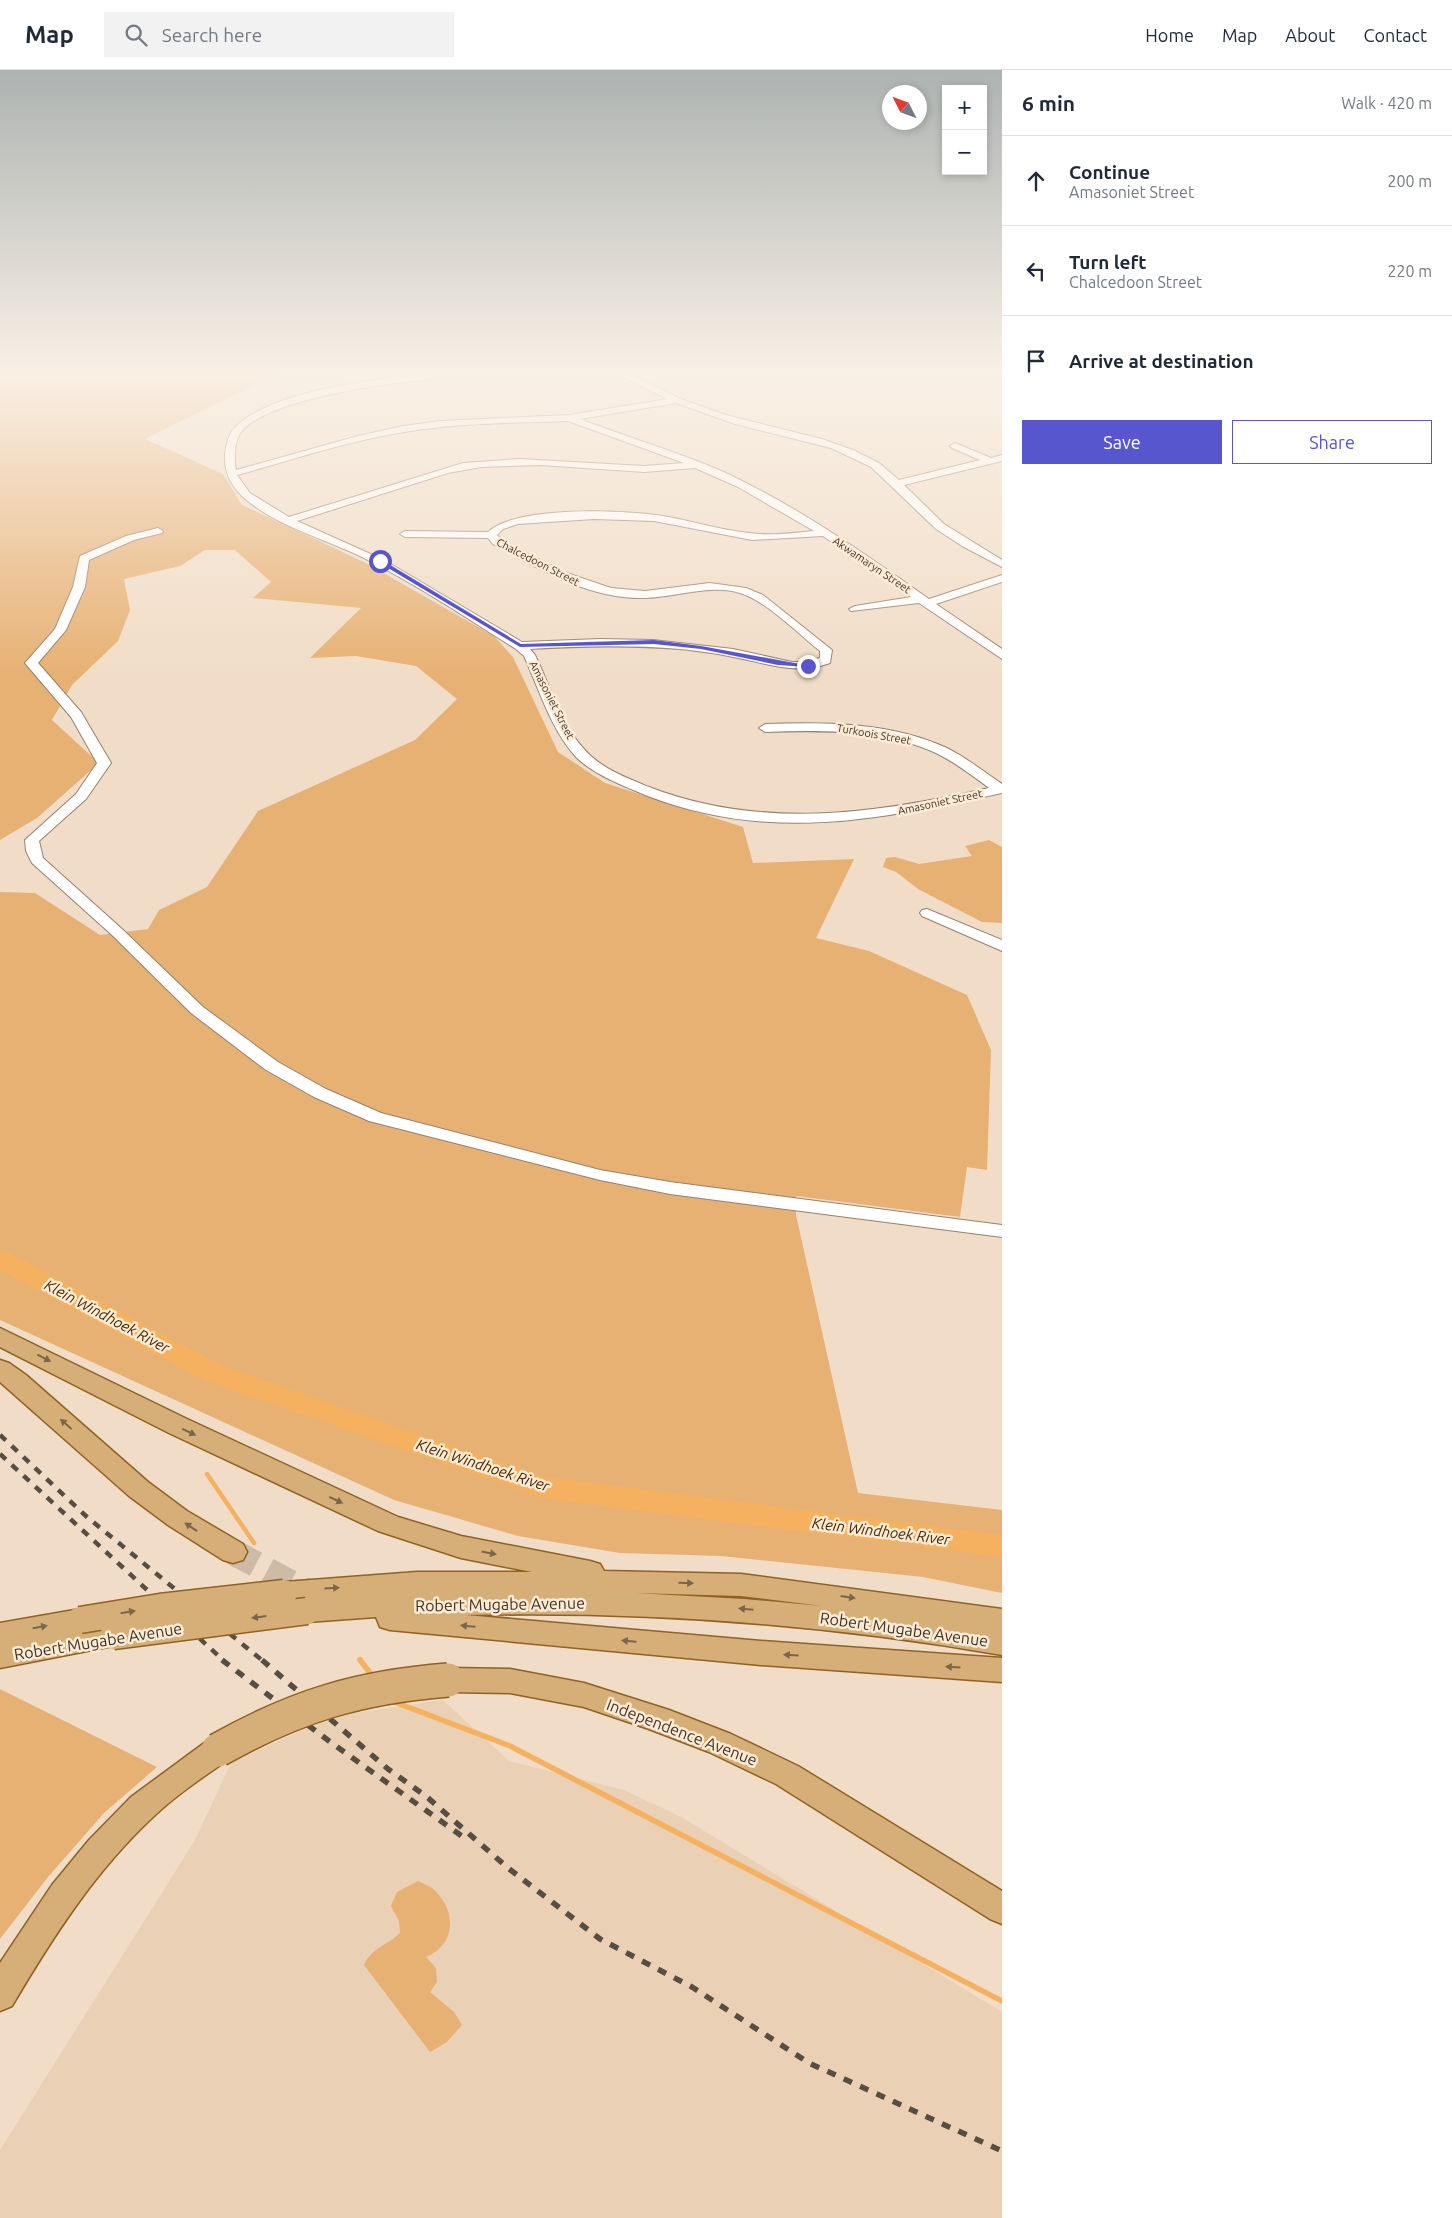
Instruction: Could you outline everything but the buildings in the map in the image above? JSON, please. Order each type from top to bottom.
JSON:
[{"type":"main road","points":[[0,1336],[178,1426],[388,1524],[461,1547],[650,1582]]},
{"type":"main road","points":[[0,1368],[70,1428],[125,1479],[168,1512],[233,1552]]},
{"type":"main road","name":"Robert Mugabe Avenue","points":[[0,1656],[113,1636],[346,1607],[421,1594],[602,1583],[650,1582],[741,1585],[792,1590],[1002,1620]]},
{"type":"main road","name":"Robert Mugabe Avenue","points":[[0,1635],[152,1608],[284,1593],[421,1594],[705,1606],[894,1624],[1002,1643]]},
{"type":"main road","points":[[390,1619],[761,1653],[1002,1670]]},
{"type":"main road","name":"Independence Avenue","points":[[0,1995],[40,1930],[92,1860],[143,1806],[182,1774],[218,1750],[276,1718],[305,1706],[378,1687],[448,1680],[510,1682],[584,1695],[658,1719],[720,1743],[787,1775],[1002,1909]]},
{"type":"street","points":[[289,520],[436,473]]},
{"type":"street","name":"Akwamaryn Street","points":[[713,473],[757,492],[824,533],[1002,654]]},
{"type":"street","points":[[886,473],[938,525],[1002,564]]},
{"type":"street","points":[[897,484],[941,473]]},
{"type":"street","name":"Amasoniet Street","points":[[231,474],[236,482],[259,504],[289,520],[380,561],[520,646],[530,655],[578,751],[589,761],[613,775],[674,801],[761,817],[812,819],[900,811],[1001,789]]},
{"type":"street","name":"Chalcedoon Street","points":[[520,646],[654,642],[701,647],[796,666],[819,664],[826,660],[828,654],[759,597],[739,588],[719,585],[656,594],[615,592],[565,577],[497,542],[491,535],[493,531],[503,525],[525,520],[604,516],[655,518],[723,533],[754,537],[824,533]]},
{"type":"street","points":[[158,531],[130,538],[84,558],[79,588],[60,630],[31,663],[76,714],[104,763],[97,778],[79,800],[32,840],[33,851],[37,860],[116,932],[197,1010],[272,1066],[320,1093],[375,1117],[600,1175],[670,1188],[1002,1231]]},
{"type":"street","points":[[405,534],[491,535]]},
{"type":"street","points":[[855,609],[924,601],[1002,578]]},
{"type":"street","name":"Turkoois Street","points":[[765,728],[823,726],[906,738],[942,751],[1001,789]]},
{"type":"street","points":[[927,913],[1002,946]]},
{"type":"shaded area","points":[[0,473],[221,473],[242,505],[366,563],[494,636],[513,657],[558,752],[605,783],[743,827],[753,863],[854,859],[816,938],[869,951],[967,995],[991,1050],[987,1170],[967,1167],[960,1217],[796,1196],[796,1215],[858,1493],[1002,1510],[1002,1593],[923,1577],[721,1556],[620,1553],[518,1536],[394,1500],[0,1320],[0,892],[35,893],[100,935],[148,929],[159,910],[207,887],[258,811],[415,740],[457,699],[416,666],[356,656],[310,658],[361,608],[253,598],[271,582],[235,550],[205,550],[180,566],[124,579],[130,610],[118,641],[72,685],[52,720],[99,763],[37,818],[0,840]]},
{"type":"shaded area","points":[[989,840],[1002,847],[1002,923],[982,922],[918,889],[896,872],[883,867],[886,858],[895,857],[919,864],[972,856],[965,846]]},
{"type":"shaded area","points":[[0,1689],[157,1767],[104,1813],[48,1877],[0,1939]]},
{"type":"shaded area","points":[[443,1700],[509,1761],[624,1790],[683,1818],[1002,2012],[1002,2218],[0,2218],[0,2150],[195,1840],[231,1763],[308,1727],[355,1713]]},
{"type":"shaded area","points":[[418,1881],[432,1888],[440,1896],[449,1916],[450,1926],[444,1944],[426,1957],[436,1968],[437,1982],[430,1992],[454,2012],[462,2025],[447,2042],[430,2052],[364,1965],[375,1950],[400,1933],[399,1921],[391,1906],[397,1892]]},
{"type":"waterway","name":"Klein Windhoek River","points":[[0,1259],[213,1373],[542,1487],[1002,1546]]},
{"type":"waterway","points":[[207,1474],[254,1543]]},
{"type":"waterway","points":[[360,1660],[374,1678]]},
{"type":"waterway","points":[[392,1701],[510,1746],[1002,2001]]},
{"type":"tunnel","points":[[233,1552],[313,1595]]},
{"type":"railway","points":[[0,1435],[87,1517],[263,1661]]},
{"type":"railway","points":[[0,1454],[224,1661]]},
{"type":"railway","points":[[222,1660],[329,1741],[463,1837]]},
{"type":"railway","points":[[262,1660],[388,1769],[427,1797],[508,1868],[600,1939],[692,1987],[809,2063],[1002,2151]]},
{"type":"route","points":[[380,561],[520,646],[602,642],[654,642],[701,647],[778,663],[808,666]]}]
